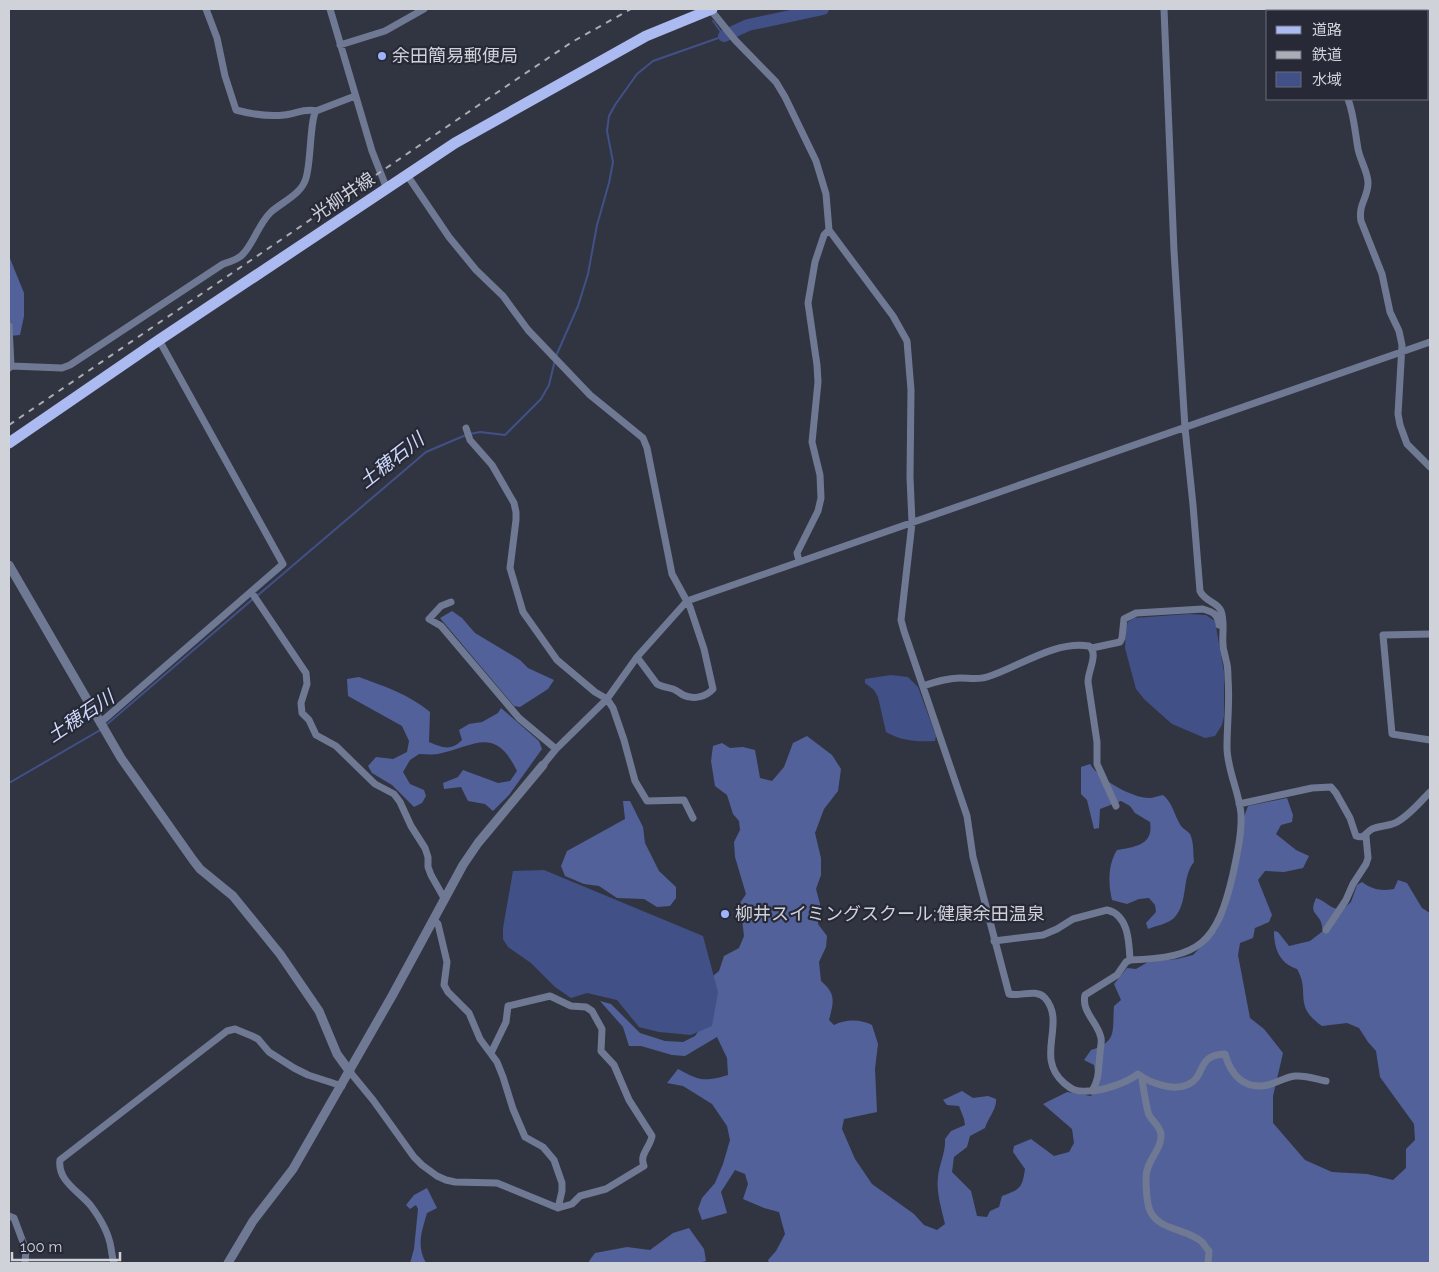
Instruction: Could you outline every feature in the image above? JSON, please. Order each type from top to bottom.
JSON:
[{"type":"main road","name":"光柳井線","points":[[9,443],[159,340],[455,143],[646,36],[711,9]]},
{"type":"street","points":[[206,9],[218,38],[225,76],[236,110],[257,115],[277,116],[308,110],[316,111]]},
{"type":"street","points":[[330,9],[372,151],[387,188]]},
{"type":"street","points":[[340,44],[385,31],[424,9]]},
{"type":"street","points":[[711,9],[723,27],[776,82],[816,161],[826,194],[829,230],[893,316],[907,340],[912,390],[910,478],[912,523],[901,620],[967,816],[971,847],[1009,994],[1038,994],[1044,997],[1053,1013],[1054,1028],[1050,1039],[1050,1049],[1054,1073],[1071,1090],[1078,1092],[1108,1088],[1138,1074],[1151,1083],[1171,1087],[1189,1084],[1197,1077],[1201,1066],[1209,1058],[1218,1054],[1225,1054],[1229,1068],[1236,1077],[1245,1083],[1268,1085],[1295,1076],[1326,1080]]},
{"type":"street","points":[[1092,1091],[1099,1074],[1101,1038],[1087,1012],[1086,995],[1117,975],[1126,962],[1130,960],[1179,955],[1198,946],[1207,938],[1215,927],[1224,906],[1236,857],[1241,815],[1227,750],[1228,680],[1226,658],[1223,650],[1222,614],[1220,607],[1203,597],[1200,591],[1185,428],[1174,251],[1164,9]]},
{"type":"street","points":[[9,326],[10,367],[62,368],[70,365],[223,264],[242,255],[260,225],[270,213],[295,193],[305,182],[312,142],[312,115],[316,111],[356,96]]},
{"type":"street","points":[[1348,100],[1354,118],[1358,150],[1368,179],[1368,186],[1359,212],[1382,274],[1390,312],[1399,331],[1402,345],[1398,414],[1400,425],[1407,444],[1430,467]]},
{"type":"street","points":[[407,175],[449,237],[476,270],[503,296],[528,330],[590,394],[643,438],[650,456],[672,574],[687,601],[704,649],[713,689],[709,694],[700,697],[686,696],[672,689],[661,687],[637,657]]},
{"type":"street","points":[[799,561],[797,553],[818,511],[821,498],[820,475],[812,442],[818,382],[808,303],[816,262],[824,235],[829,230]]},
{"type":"street","points":[[100,723],[254,596],[283,564],[159,340]]},
{"type":"street","points":[[228,1263],[253,1221],[293,1169],[350,1072],[434,920],[444,898],[478,843],[556,749],[607,699],[637,657],[687,601],[1430,342]]},
{"type":"street","points":[[467,431],[473,444],[492,465],[514,503],[516,520],[510,568],[522,612],[562,664],[595,692],[607,699],[613,708],[635,781],[647,801],[684,800],[693,818]]},
{"type":"street","points":[[9,565],[121,758],[200,869],[233,896],[297,978],[319,1011],[337,1054],[364,1092],[373,1100],[414,1157],[422,1165],[437,1176],[455,1182],[497,1183],[558,1208],[572,1204],[580,1196],[606,1189],[644,1166],[642,1161],[643,1155],[651,1142],[652,1136],[629,1100],[614,1066],[601,1051],[602,1029],[592,1011],[586,1008],[571,1006],[550,996],[508,1006],[506,1022],[490,1052]]},
{"type":"street","points":[[254,596],[306,673],[307,684],[301,703],[302,713],[309,720],[316,735],[336,746],[375,784],[394,794],[425,848],[430,875],[444,898]]},
{"type":"street","points":[[452,602],[441,606],[429,619],[441,626],[520,718],[556,749]]},
{"type":"street","points":[[923,686],[953,678],[980,679],[988,677],[1046,652],[1068,647],[1084,645],[1092,648],[1120,642],[1124,619],[1136,613],[1203,608],[1214,613],[1223,629]]},
{"type":"street","points":[[1430,634],[1383,635],[1392,734],[1430,740]]},
{"type":"street","points":[[1092,648],[1093,660],[1088,674],[1088,682],[1097,742],[1097,764],[1116,806]]},
{"type":"street","points":[[1239,804],[1312,788],[1331,787],[1350,818],[1356,836],[1359,837],[1366,836],[1373,829],[1395,822],[1403,817],[1430,792]]},
{"type":"street","points":[[1326,930],[1346,900],[1353,884],[1366,864],[1368,858],[1366,836]]},
{"type":"street","points":[[994,941],[1043,935],[1057,930],[1073,919],[1107,910],[1112,911],[1121,920],[1128,932],[1130,960]]},
{"type":"street","points":[[434,920],[438,924],[447,962],[444,985],[448,992],[469,1013],[480,1039],[490,1052],[503,1077],[513,1109],[525,1137],[543,1147],[554,1160],[562,1183],[558,1208]]},
{"type":"street","points":[[114,1263],[105,1229],[91,1206],[62,1174],[59,1166],[60,1160],[227,1031],[235,1029],[258,1039],[269,1052],[294,1068],[308,1075],[342,1086]]},
{"type":"street","points":[[1142,1078],[1148,1113],[1158,1126],[1161,1134],[1159,1147],[1147,1168],[1146,1174],[1149,1208],[1153,1217],[1164,1225],[1201,1241],[1209,1251],[1208,1263]]},
{"type":"street","points":[[9,1216],[14,1218],[26,1250],[25,1263]]},
{"type":"shaded area","points":[[9,256],[24,293],[24,316],[20,335],[9,336]]},
{"type":"shaded area","points":[[452,611],[462,618],[475,633],[520,660],[528,668],[554,680],[548,689],[520,707],[514,706],[440,618]]},
{"type":"shaded area","points":[[359,677],[405,696],[430,712],[429,742],[434,744],[443,747],[454,746],[462,740],[459,730],[469,724],[482,722],[498,713],[501,708],[539,741],[542,749],[509,795],[493,811],[485,804],[468,801],[461,787],[444,789],[443,783],[458,777],[463,770],[498,783],[510,781],[517,771],[501,748],[492,743],[483,742],[438,754],[419,754],[410,760],[403,772],[410,784],[424,790],[426,796],[422,803],[414,807],[392,785],[372,773],[368,766],[376,757],[393,759],[407,752],[409,741],[402,726],[348,696],[347,679]]},
{"type":"shaded area","points":[[807,736],[832,755],[841,769],[838,791],[824,809],[815,833],[821,858],[821,875],[816,889],[820,904],[818,924],[827,936],[826,947],[819,962],[821,981],[829,990],[832,998],[829,1020],[834,1025],[853,1021],[872,1025],[878,1044],[875,1069],[877,1112],[844,1119],[842,1129],[855,1159],[872,1184],[914,1214],[924,1225],[937,1230],[945,1224],[938,1183],[945,1139],[951,1131],[965,1125],[959,1106],[947,1105],[943,1100],[962,1091],[973,1098],[988,1096],[996,1099],[995,1106],[985,1128],[970,1136],[967,1147],[954,1157],[952,1172],[971,1191],[977,1216],[987,1217],[990,1211],[999,1207],[1002,1196],[1016,1190],[1023,1181],[1025,1169],[1013,1152],[1014,1146],[1031,1139],[1054,1156],[1069,1152],[1074,1143],[1072,1129],[1043,1104],[1067,1092],[1091,1096],[1097,1086],[1094,1065],[1084,1060],[1091,1050],[1106,1043],[1112,1034],[1114,1006],[1121,1000],[1114,984],[1127,968],[1136,969],[1148,962],[1193,955],[1217,930],[1227,908],[1234,880],[1243,820],[1248,806],[1287,798],[1293,815],[1292,822],[1281,825],[1276,834],[1296,850],[1309,856],[1303,868],[1284,872],[1265,871],[1258,880],[1272,915],[1269,922],[1255,928],[1253,938],[1240,943],[1238,955],[1250,1018],[1264,1029],[1283,1053],[1273,1096],[1273,1123],[1305,1160],[1332,1172],[1367,1174],[1393,1180],[1406,1168],[1406,1149],[1415,1140],[1414,1124],[1380,1077],[1376,1051],[1359,1028],[1347,1023],[1322,1026],[1307,1012],[1301,977],[1297,969],[1286,963],[1279,954],[1275,943],[1274,931],[1278,932],[1289,946],[1310,941],[1323,931],[1321,922],[1313,910],[1316,898],[1334,908],[1342,910],[1351,902],[1357,885],[1362,882],[1370,887],[1385,890],[1394,889],[1398,880],[1407,883],[1422,908],[1430,913],[1430,1263],[769,1263],[768,1260],[776,1251],[785,1234],[779,1212],[743,1199],[748,1184],[745,1174],[735,1170],[721,1192],[727,1213],[702,1220],[698,1209],[702,1198],[715,1183],[723,1164],[730,1140],[727,1126],[712,1104],[683,1086],[667,1083],[678,1069],[702,1079],[713,1079],[728,1075],[727,1058],[717,1037],[685,1056],[672,1055],[641,1046],[629,1046],[623,1027],[600,1001],[611,1004],[640,1033],[665,1041],[683,1042],[695,1036],[708,1018],[707,981],[719,971],[724,956],[739,948],[744,936],[740,903],[746,894],[735,857],[734,842],[740,830],[739,821],[733,814],[727,795],[715,786],[711,761],[713,746],[722,743],[730,748],[743,747],[755,750],[760,778],[772,781],[784,767],[793,743]]},
{"type":"shaded area","points":[[1090,764],[1101,776],[1126,792],[1151,798],[1163,795],[1171,805],[1181,826],[1190,834],[1193,844],[1194,862],[1190,868],[1179,912],[1168,922],[1148,929],[1146,923],[1156,912],[1155,905],[1149,898],[1139,899],[1127,904],[1112,900],[1110,874],[1114,856],[1117,850],[1142,844],[1149,836],[1150,822],[1135,813],[1130,806],[1121,801],[1100,809],[1099,828],[1094,829],[1087,800],[1081,794],[1081,767]]},
{"type":"shaded area","points":[[623,801],[630,801],[643,827],[645,843],[659,871],[676,887],[676,898],[670,906],[657,907],[644,899],[617,898],[599,886],[584,884],[565,876],[561,866],[567,851],[625,819]]},
{"type":"shaded area","points":[[427,1188],[437,1208],[427,1213],[422,1232],[421,1250],[426,1263],[410,1263],[414,1249],[418,1209],[416,1205],[410,1209],[406,1205],[414,1195]]},
{"type":"shaded area","points":[[689,1228],[704,1249],[706,1261],[698,1263],[590,1263],[589,1261],[595,1253],[627,1247],[650,1250],[673,1233]]},
{"type":"water","points":[[1189,614],[1206,615],[1215,621],[1224,672],[1224,716],[1222,725],[1215,736],[1205,738],[1172,724],[1145,700],[1136,689],[1125,648],[1128,622],[1134,618]]},
{"type":"water","points":[[891,675],[908,677],[918,687],[936,736],[935,741],[909,740],[886,732],[878,697],[874,690],[865,683],[865,679]]},
{"type":"water","points":[[544,870],[703,936],[718,992],[712,1026],[691,1035],[659,1032],[639,1027],[617,1000],[587,993],[571,998],[555,987],[531,963],[508,947],[503,939],[503,928],[513,871]]},
{"type":"waterway","name":"土穂石川","points":[[724,36],[748,25],[823,9]]},
{"type":"waterway","name":"土穂石川","points":[[556,356],[578,306],[588,274],[597,225],[609,183],[613,162],[607,131],[609,116],[637,74],[653,61],[724,36],[713,21]]},
{"type":"waterway","name":"土穂石川","points":[[470,434],[480,432],[505,435],[541,399],[549,385],[555,360]]},
{"type":"waterway","name":"土穂石川","points":[[257,596],[426,452],[466,435]]},
{"type":"waterway","name":"土穂石川","points":[[105,726],[253,599]]},
{"type":"waterway","name":"土穂石川","points":[[9,783],[102,729]]},
{"type":"railway","points":[[9,425],[572,42],[631,9]]},
{"type":"place","name":"余田簡易郵便局","points":[[382,56]]},
{"type":"place","name":"柳井スイミングスクール;健康余田温泉","points":[[725,914]]}]
